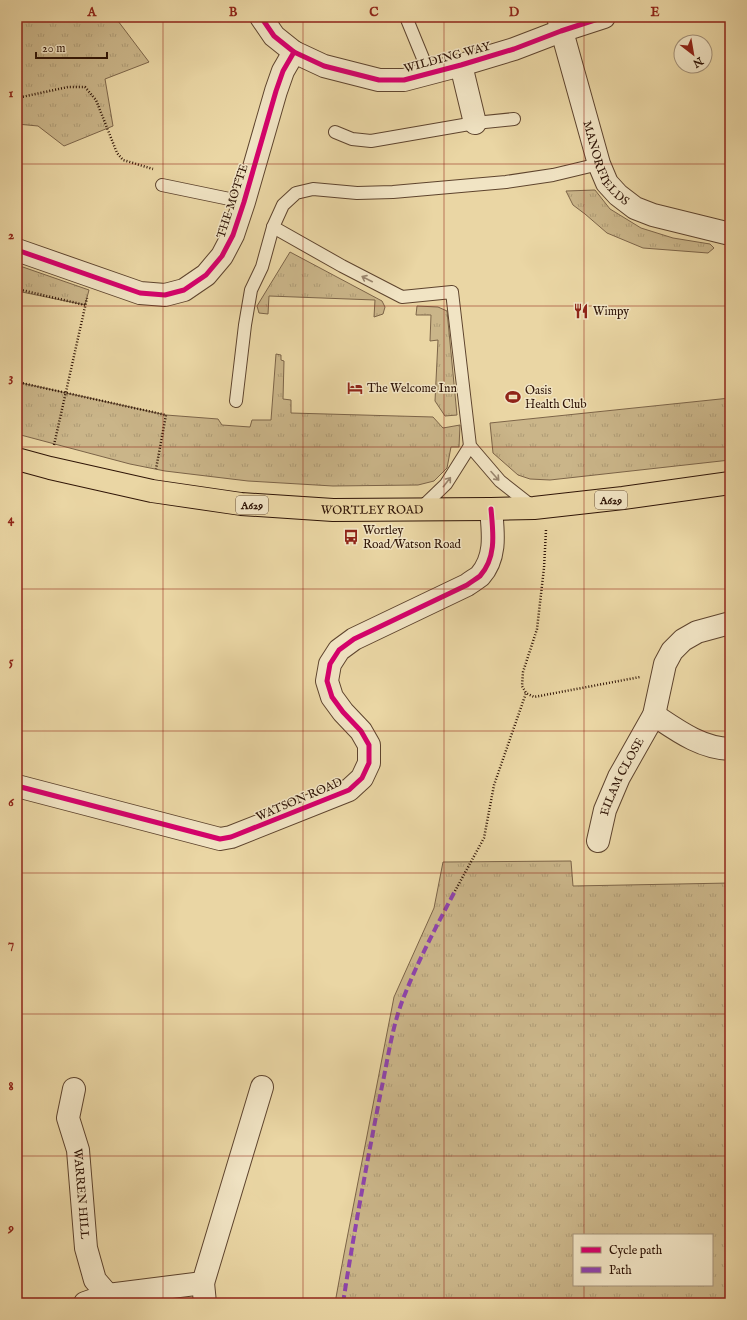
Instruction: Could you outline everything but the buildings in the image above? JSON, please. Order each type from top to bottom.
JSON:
[{"type":"main road","name":"WORTLEY ROAD","points":[[17,459],[152,491],[241,504],[334,510],[491,509],[539,507],[623,498],[730,483]]},
{"type":"street","name":"WILDING WAY","points":[[261,17],[274,36],[294,52],[324,66],[379,80],[404,80],[461,65],[514,49],[559,24],[604,17]]},
{"type":"street","name":"MANORFIELDS","points":[[559,24],[599,164],[607,182],[618,196],[635,208],[653,216],[730,234]]},
{"type":"street","name":"THE MOTTE","points":[[17,250],[140,293],[165,295],[184,290],[206,275],[222,256],[233,235],[276,91],[283,71],[294,52]]},
{"type":"street","points":[[461,65],[475,123]]},
{"type":"street","name":"WATSON ROAD","points":[[17,786],[220,839],[230,838],[349,790],[362,778],[369,763],[369,745],[361,731],[343,712],[332,697],[327,681],[330,664],[339,650],[354,639],[467,585],[480,575],[490,560],[494,538],[491,509]]},
{"type":"street","name":"EILAM CLOSE","points":[[598,842],[605,810],[620,777],[654,715],[665,664],[672,651],[683,640],[697,632],[730,623]]},
{"type":"street","points":[[654,715],[683,734],[702,744],[730,749]]},
{"type":"street","points":[[85,1303],[108,1295],[204,1293],[262,1087]]},
{"type":"street","name":"WARREN HILL","points":[[74,1089],[68,1118],[78,1150],[86,1248],[95,1280],[108,1295]]},
{"type":"lane","points":[[406,17],[429,73]]},
{"type":"lane","points":[[335,132],[352,139],[372,141],[475,123],[514,119]]},
{"type":"lane","points":[[236,401],[245,325],[251,290],[262,267],[273,227],[283,205],[296,193],[313,189],[357,193],[408,191],[506,182],[553,175],[599,164]]},
{"type":"lane","points":[[162,186],[244,202]]},
{"type":"lane","points":[[273,227],[342,266],[402,297],[452,292],[470,446],[500,481],[539,507]]},
{"type":"lane","points":[[419,510],[446,484],[470,446]]},
{"type":"path","points":[[17,98],[68,87],[85,87],[96,100],[116,152],[123,160],[157,170]]},
{"type":"path","points":[[50,468],[65,392],[93,276]]},
{"type":"path","points":[[17,289],[85,305]]},
{"type":"path","points":[[17,382],[166,415],[152,491]]},
{"type":"path","points":[[539,507],[546,534],[544,568],[537,629],[523,672],[522,686],[526,693],[534,697],[664,672]]},
{"type":"path","points":[[455,891],[484,838],[494,785],[526,693]]},
{"type":"green space","points":[[17,17],[115,17],[149,62],[105,79],[113,126],[64,146],[38,126],[17,124]]},
{"type":"green space","points":[[595,190],[610,209],[641,228],[673,238],[710,244],[714,248],[708,253],[643,248],[607,233],[573,205],[566,191]]},
{"type":"green space","points":[[290,252],[382,301],[385,307],[383,314],[374,317],[375,300],[269,296],[268,314],[259,313],[257,306]]},
{"type":"green space","points":[[17,265],[89,290],[85,305],[17,291]]},
{"type":"green space","points":[[417,306],[438,307],[447,311],[457,415],[445,416],[435,401],[438,340],[430,341],[431,315],[416,315]]},
{"type":"green space","points":[[276,354],[281,355],[281,360],[284,361],[283,399],[291,400],[291,413],[433,417],[443,428],[460,425],[459,447],[451,447],[447,468],[434,481],[418,485],[333,486],[248,481],[165,471],[130,464],[17,434],[17,382],[166,415],[218,419],[222,425],[250,427],[252,420],[271,420]]},
{"type":"green space","points":[[730,398],[730,460],[550,480],[530,479],[518,475],[493,453],[490,423]]},
{"type":"green space","points":[[571,861],[573,886],[730,883],[730,1303],[335,1303],[394,997],[434,908],[443,862]]},
{"type":"marked path","points":[[343,1303],[356,1223],[397,1018],[416,968],[455,891]]},
{"type":"cycle path","points":[[261,17],[274,36],[294,52],[324,66],[379,80],[404,80],[461,65],[514,49],[561,31],[604,17]]},
{"type":"cycle path","points":[[17,250],[140,293],[165,295],[184,290],[206,275],[222,256],[233,235],[276,91],[283,71],[294,52]]},
{"type":"cycle path","points":[[17,786],[220,839],[231,837],[349,790],[362,778],[369,763],[369,745],[361,731],[343,712],[332,697],[327,681],[330,664],[339,650],[354,639],[467,585],[480,576],[489,561],[493,544],[491,509]]},
{"type":"place","name":"Wimpy","points":[[581,311]]},
{"type":"place","name":"The Welcome Inn","points":[[355,388]]},
{"type":"place","name":"Oasis Health Club","points":[[513,397]]},
{"type":"place","name":"Wortley Road/Watson Road","points":[[351,537]]}]
